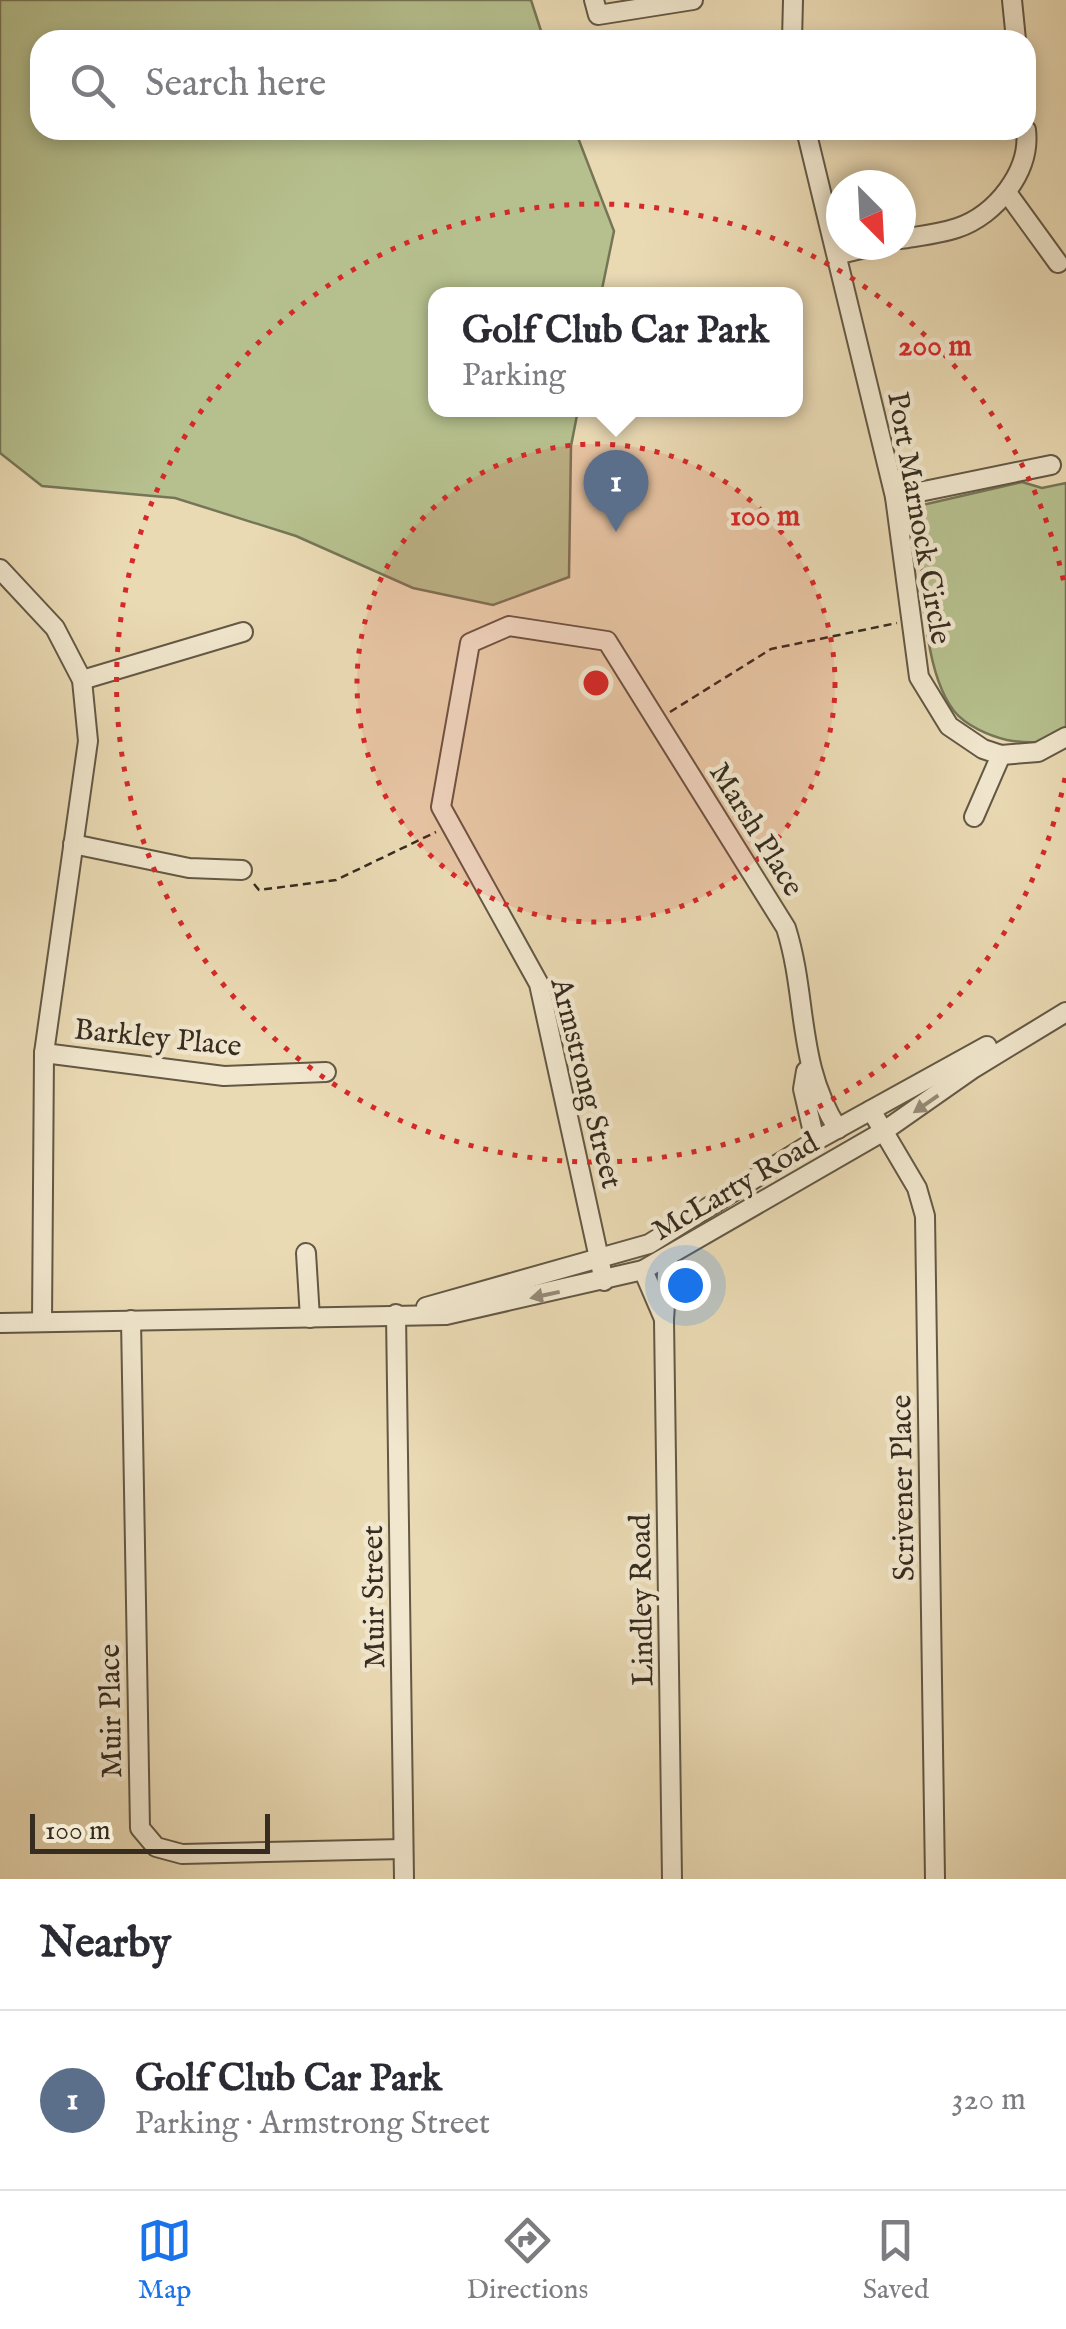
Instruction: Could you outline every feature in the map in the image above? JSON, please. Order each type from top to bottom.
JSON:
[{"type":"street","points":[[594,0],[598,15],[693,0]]},
{"type":"street","points":[[792,30],[793,0]]},
{"type":"street","points":[[1012,0],[1015,30]]},
{"type":"street","name":"Port Marnock Circle","points":[[809,140],[826,203]]},
{"type":"street","points":[[916,237],[960,228],[1008,194],[1027,140]]},
{"type":"street","points":[[1008,194],[1058,264]]},
{"type":"street","name":"Port Marnock Circle","points":[[841,260],[895,497],[918,678],[949,726],[984,749],[1001,755]]},
{"type":"street","points":[[895,497],[1051,465]]},
{"type":"street","points":[[0,569],[55,628],[82,680],[88,741],[44,1052],[42,1322]]},
{"type":"street","name":"Armstrong Street","points":[[604,1281],[539,984],[441,807],[470,643],[510,626],[607,641]]},
{"type":"street","points":[[82,680],[244,632]]},
{"type":"street","name":"Marsh Place","points":[[607,641],[786,928],[797,962],[808,1065],[803,1090],[838,1158]]},
{"type":"street","points":[[974,817],[1001,755],[1038,752],[1066,738]]},
{"type":"street","points":[[73,844],[189,868],[242,870]]},
{"type":"street","name":"McLarty Road","points":[[396,1314],[649,1244],[826,1135],[1066,999]]},
{"type":"street","name":"McLarty Road","points":[[0,1323],[446,1314],[604,1281],[656,1264],[884,1131],[974,1068],[1066,1012]]},
{"type":"street","name":"Barkley Place","points":[[44,1052],[224,1076],[326,1072]]},
{"type":"street","name":"Scrivener Place","points":[[871,1110],[917,1188],[925,1216],[934,1879]]},
{"type":"street","points":[[649,1244],[656,1264]]},
{"type":"street","points":[[306,1253],[310,1318]]},
{"type":"street","name":"Lindley Road","points":[[656,1264],[664,1320],[672,1879]]},
{"type":"street","name":"Lindley Road","points":[[656,1264],[664,1320]]},
{"type":"street","name":"Muir Street","points":[[396,1314],[404,1879]]},
{"type":"street","name":"Muir Place","points":[[131,1320],[140,1828],[156,1847],[182,1854],[403,1849]]},
{"type":"path","points":[[656,720],[771,649],[911,620]]},
{"type":"path","points":[[242,870],[258,890],[336,880],[451,824]]},
{"type":"green space","points":[[0,0],[531,0],[541,30],[30,30],[30,140],[579,140],[614,231],[602,287],[428,287],[428,417],[577,417],[571,446],[569,577],[493,605],[413,588],[296,536],[175,498],[42,486],[0,453]]},
{"type":"green space","points":[[1022,482],[1042,488],[1066,483],[1066,731],[1045,741],[1031,742],[1000,738],[972,726],[954,711],[943,692],[934,668],[925,613],[918,506]]},
{"type":"place","name":"Golf Club Car Park","points":[[616,532]]}]
